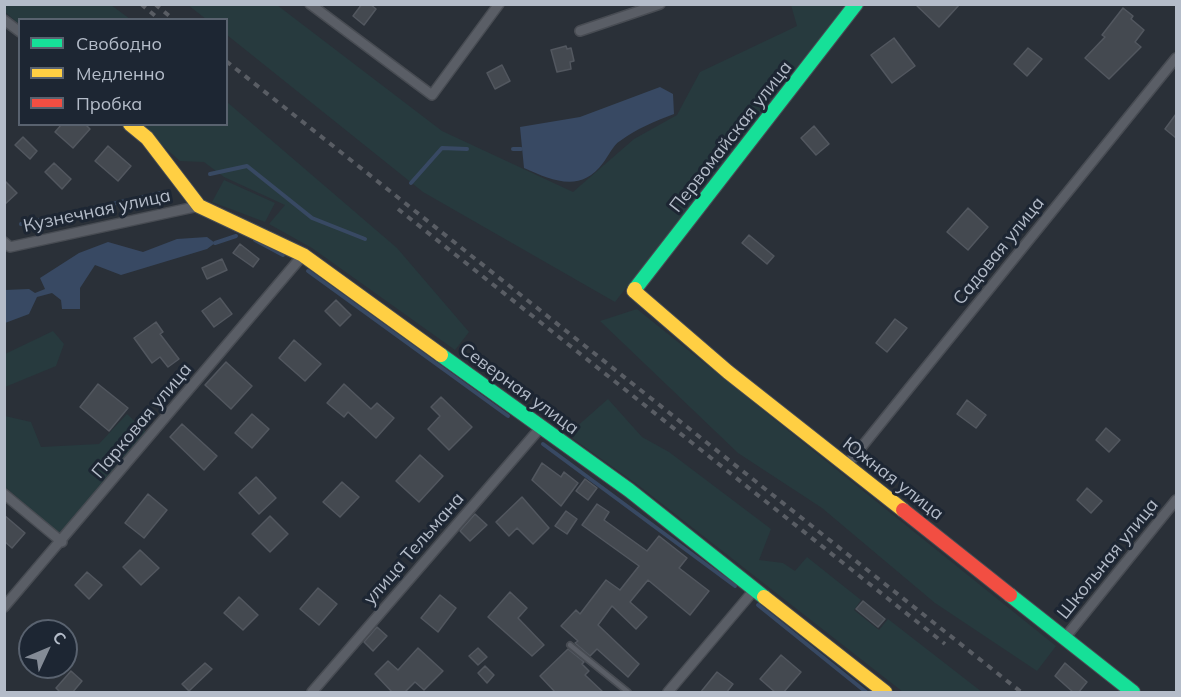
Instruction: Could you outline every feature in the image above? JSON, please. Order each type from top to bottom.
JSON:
[{"type":"street","points":[[310,4],[432,95],[499,4]]},
{"type":"street","points":[[579,32],[660,4]]},
{"type":"street","name":"Первомайская улица","points":[[634,291],[856,4]]},
{"type":"street","points":[[4,20],[18,30]]},
{"type":"street","name":"Садовая улица","points":[[847,465],[1176,58]]},
{"type":"street","name":"Северная улица","points":[[132,126],[147,138],[199,206],[303,255],[629,490],[885,693]]},
{"type":"street","name":"Кузнечная улица","points":[[4,242],[10,247],[199,206]]},
{"type":"street","name":"Парковая улица","points":[[4,607],[62,542],[303,255]]},
{"type":"street","name":"Южная улица","points":[[634,291],[728,372],[1133,693]]},
{"type":"street","name":"улица Тельмана","points":[[312,693],[541,427]]},
{"type":"street","points":[[4,494],[62,542]]},
{"type":"street","name":"Школьная улица","points":[[1064,639],[1176,500]]},
{"type":"street","points":[[668,693],[755,589]]},
{"type":"lane","points":[[570,645],[628,693]]},
{"type":"green space","points":[[4,5],[111,5],[129,18],[18,18],[18,23],[5,12]]},
{"type":"green space","points":[[188,5],[277,5],[442,131],[573,192],[634,139],[677,115],[700,72],[797,26],[791,5],[847,5],[615,302],[423,192],[228,36],[228,18],[205,18]]},
{"type":"green space","points":[[228,103],[397,248],[469,332],[455,350],[312,248],[269,224],[285,205],[224,177],[204,162],[180,161],[140,126],[228,126]]},
{"type":"green space","points":[[224,180],[275,203],[265,222],[212,202]]},
{"type":"green space","points":[[637,309],[1056,646],[1037,671],[935,603],[822,508],[738,453],[600,321]]},
{"type":"green space","points":[[53,331],[64,344],[56,366],[5,387],[5,354]]},
{"type":"green space","points":[[608,399],[642,437],[669,452],[771,529],[759,560],[783,563],[795,571],[807,557],[861,600],[854,610],[879,630],[888,619],[982,692],[903,692],[638,485],[572,438],[574,429]]},
{"type":"green space","points":[[127,414],[149,435],[64,538],[5,487],[5,416],[31,422],[41,447],[99,444]]},
{"type":"water","points":[[660,87],[673,94],[674,114],[620,141],[603,163],[585,178],[566,182],[545,177],[524,168],[520,127],[580,117]]},
{"type":"water","points":[[207,237],[215,243],[207,249],[121,275],[95,265],[80,288],[80,309],[62,309],[61,300],[52,293],[37,297],[29,314],[5,323],[5,290],[29,289],[35,293],[45,289],[40,278],[79,253],[108,242],[143,252],[177,239]]},
{"type":"building","points":[[362,4],[370,4],[376,9],[364,25],[353,16]]},
{"type":"building","points":[[915,4],[960,4],[939,27]]},
{"type":"building","points":[[1123,8],[1133,16],[1131,19],[1144,30],[1135,42],[1141,47],[1109,79],[1085,58],[1105,37],[1102,35]]},
{"type":"building","points":[[894,38],[915,66],[892,83],[871,55]]},
{"type":"building","points":[[566,46],[567,49],[571,48],[574,61],[570,62],[571,69],[557,72],[551,50]]},
{"type":"building","points":[[1028,48],[1042,59],[1027,76],[1014,64]]},
{"type":"building","points":[[502,65],[510,81],[495,89],[487,73]]},
{"type":"building","points":[[1176,114],[1176,138],[1165,129]]},
{"type":"building","points":[[60,126],[87,126],[90,129],[73,148],[55,132]]},
{"type":"building","points":[[814,126],[829,144],[816,155],[801,138]]},
{"type":"building","points":[[23,137],[37,151],[30,159],[15,145]]},
{"type":"building","points":[[108,146],[131,166],[118,181],[95,161]]},
{"type":"building","points":[[54,163],[71,179],[62,189],[45,172]]},
{"type":"building","points":[[4,180],[17,193],[4,205]]},
{"type":"building","points":[[968,208],[988,227],[968,250],[947,232]]},
{"type":"building","points":[[749,235],[774,256],[767,264],[742,243]]},
{"type":"building","points":[[240,244],[259,259],[253,267],[233,253]]},
{"type":"building","points":[[222,259],[227,270],[207,279],[202,268]]},
{"type":"building","points":[[220,298],[232,314],[214,327],[202,311]]},
{"type":"building","points":[[336,300],[351,315],[340,326],[325,311]]},
{"type":"building","points":[[895,319],[907,328],[887,352],[876,343]]},
{"type":"building","points":[[156,322],[163,332],[160,334],[179,359],[168,367],[160,357],[152,363],[134,338]]},
{"type":"building","points":[[294,340],[321,364],[305,381],[279,358]]},
{"type":"building","points":[[226,362],[252,386],[231,409],[205,385]]},
{"type":"building","points":[[98,384],[128,408],[109,431],[80,407]]},
{"type":"building","points":[[344,384],[371,409],[377,403],[394,418],[376,438],[348,412],[344,417],[327,403]]},
{"type":"building","points":[[441,397],[472,427],[449,450],[428,429],[440,416],[431,407]]},
{"type":"building","points":[[967,400],[986,415],[976,428],[957,414]]},
{"type":"building","points":[[252,414],[269,429],[252,448],[235,433]]},
{"type":"building","points":[[182,424],[217,456],[204,470],[170,437]]},
{"type":"building","points":[[1106,428],[1120,440],[1109,452],[1096,440]]},
{"type":"building","points":[[420,455],[443,476],[419,502],[396,481]]},
{"type":"building","points":[[542,463],[561,477],[564,472],[578,483],[561,506],[532,480]]},
{"type":"building","points":[[256,477],[276,498],[259,514],[239,493]]},
{"type":"building","points":[[585,479],[597,488],[588,500],[576,491]]},
{"type":"building","points":[[342,482],[359,497],[340,517],[323,502]]},
{"type":"building","points":[[1087,488],[1102,501],[1091,513],[1077,500]]},
{"type":"building","points":[[148,494],[167,510],[144,538],[125,523]]},
{"type":"building","points":[[522,497],[549,528],[533,544],[517,528],[509,536],[496,522]]},
{"type":"building","points":[[597,504],[609,512],[604,520],[647,551],[659,536],[687,558],[679,568],[709,591],[690,615],[648,580],[630,602],[647,617],[636,629],[612,606],[598,625],[639,664],[628,677],[597,649],[590,656],[561,626],[576,610],[580,614],[606,580],[620,590],[639,566],[582,525]]},
{"type":"building","points":[[566,511],[577,519],[567,534],[555,526]]},
{"type":"building","points":[[475,514],[487,525],[470,541],[460,531]]},
{"type":"building","points":[[4,515],[25,533],[12,548],[4,541]]},
{"type":"building","points":[[270,516],[288,534],[270,552],[252,534]]},
{"type":"building","points":[[140,550],[159,568],[141,585],[123,567]]},
{"type":"building","points":[[87,572],[102,585],[89,599],[75,585]]},
{"type":"building","points":[[318,588],[337,604],[319,625],[300,609]]},
{"type":"building","points":[[510,592],[527,608],[518,618],[544,645],[532,656],[488,617]]},
{"type":"building","points":[[440,595],[456,608],[438,632],[421,618]]},
{"type":"building","points":[[239,597],[258,615],[243,630],[224,613]]},
{"type":"building","points":[[863,601],[885,619],[878,627],[856,609]]},
{"type":"building","points":[[377,627],[387,636],[373,651],[364,642]]},
{"type":"building","points":[[418,648],[443,671],[424,690],[415,682],[404,693],[393,693],[375,674],[388,661],[398,670]]},
{"type":"building","points":[[478,648],[487,657],[478,665],[469,656]]},
{"type":"building","points":[[568,649],[584,662],[582,664],[589,671],[585,675],[604,693],[556,693],[540,676]]},
{"type":"building","points":[[781,655],[801,672],[783,693],[776,693],[760,679]]},
{"type":"building","points":[[205,663],[212,669],[189,691],[182,684]]},
{"type":"building","points":[[1065,663],[1087,682],[1078,693],[1074,693],[1055,676]]},
{"type":"building","points":[[485,666],[494,675],[487,683],[478,673]]},
{"type":"building","points":[[717,672],[733,684],[726,693],[700,693]]},
{"type":"building","points":[[78,677],[82,681],[72,693],[61,693],[56,688],[64,679]]},
{"type":"waterway","points":[[411,183],[442,148],[467,149]]},
{"type":"waterway","points":[[513,149],[521,149]]},
{"type":"waterway","points":[[210,174],[247,166],[312,218],[365,239]]},
{"type":"waterway","points":[[21,224],[166,192]]},
{"type":"waterway","points":[[215,243],[236,236]]},
{"type":"waterway","points":[[255,240],[283,255]]},
{"type":"waterway","points":[[308,271],[508,416]]},
{"type":"waterway","points":[[543,444],[735,586]]},
{"type":"waterway","points":[[758,605],[866,692]]},
{"type":"railway","points":[[141,4],[158,18]]},
{"type":"railway","points":[[155,4],[172,18]]},
{"type":"railway","points":[[228,63],[1021,692]]},
{"type":"railway","points":[[398,209],[945,644]]},
{"type":"traffic: fast","points":[[635,289],[856,4]]},
{"type":"traffic: fast","points":[[441,355],[629,490],[764,597]]},
{"type":"traffic: fast","points":[[1010,595],[1133,692]]},
{"type":"traffic: slow","points":[[132,126],[147,138],[199,206],[303,255],[441,355]]},
{"type":"traffic: slow","points":[[635,289],[634,291],[728,372],[903,510]]},
{"type":"traffic: slow","points":[[764,597],[885,692]]},
{"type":"traffic: jam","points":[[903,510],[1010,595]]}]
